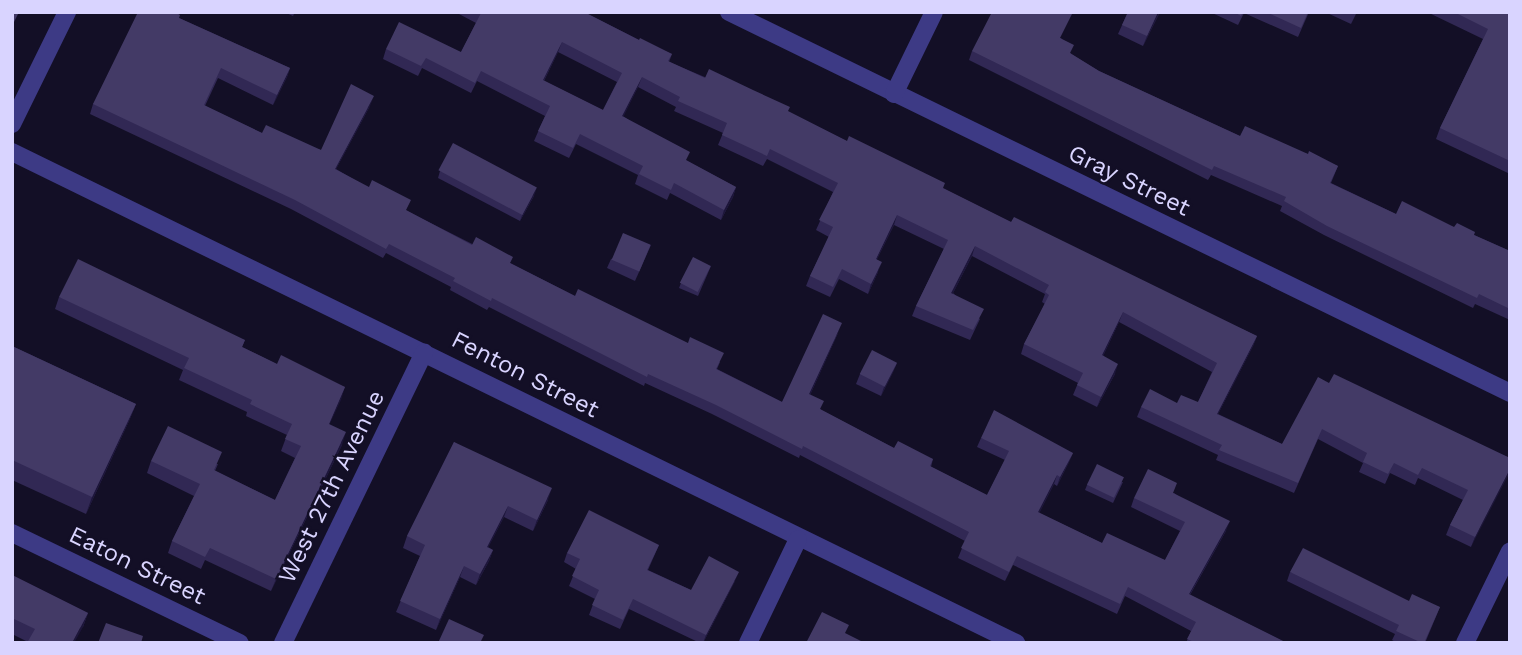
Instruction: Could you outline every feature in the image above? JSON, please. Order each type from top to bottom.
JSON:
[{"type":"street","points":[[14,114],[67,12]]},
{"type":"street","name":"Gray Street","points":[[729,12],[1510,393]]},
{"type":"street","points":[[894,94],[934,12]]},
{"type":"street","name":"Fenton Street","points":[[12,152],[424,352],[798,539],[1016,643]]},
{"type":"street","name":"West 27th Avenue","points":[[283,643],[424,352]]},
{"type":"street","name":"Eaton Street","points":[[12,533],[240,643]]},
{"type":"street","points":[[748,643],[798,539]]},
{"type":"street","points":[[1465,643],[1510,551]]},
{"type":"building","points":[[12,12],[19,12],[12,26]]},
{"type":"building","points":[[138,12],[175,12],[180,15],[179,18],[290,68],[277,95],[221,68],[204,105],[262,133],[266,125],[321,150],[351,84],[374,96],[335,169],[369,187],[372,180],[411,200],[406,210],[472,245],[476,237],[513,257],[510,263],[575,296],[578,289],[688,343],[690,337],[724,353],[716,369],[782,402],[823,314],[842,323],[809,394],[824,401],[820,409],[894,448],[898,441],[933,459],[930,466],[987,495],[1009,451],[981,438],[994,410],[1073,453],[1060,477],[1057,475],[1038,512],[1102,543],[1107,533],[1165,560],[1185,522],[1134,498],[1148,469],[1177,483],[1173,493],[1230,521],[1189,594],[1287,643],[1196,643],[1187,639],[1196,622],[1128,587],[1120,604],[1017,556],[1009,572],[961,548],[969,532],[803,446],[802,449],[648,374],[647,377],[492,298],[491,301],[453,281],[455,278],[389,244],[386,249],[295,200],[93,104]]},
{"type":"building","points":[[478,12],[584,12],[672,54],[668,61],[705,78],[709,69],[790,107],[788,111],[847,141],[849,136],[945,183],[943,188],[1011,222],[1014,217],[1257,336],[1217,414],[1282,444],[1318,377],[1329,383],[1334,374],[1510,458],[1510,469],[1475,537],[1450,525],[1468,490],[1422,468],[1418,475],[1394,463],[1388,474],[1363,462],[1367,453],[1322,429],[1298,483],[1219,450],[1222,445],[1141,407],[1150,389],[1177,403],[1181,395],[1198,402],[1217,363],[1123,312],[1102,355],[1118,364],[1101,397],[1077,385],[1083,373],[1024,344],[1049,295],[1045,292],[1049,285],[975,246],[951,293],[984,309],[973,330],[916,306],[948,240],[897,215],[876,259],[882,262],[871,284],[842,269],[833,287],[810,276],[833,227],[819,220],[838,183],[770,149],[767,156],[722,135],[727,123],[678,101],[680,97],[642,77],[622,116],[690,152],[686,160],[736,187],[724,210],[674,183],[671,190],[639,174],[643,166],[580,134],[573,148],[538,131],[550,106],[481,71],[475,83],[426,58],[421,66],[386,49],[399,22],[461,52],[481,13]],"holes":[[[562,42],[622,73],[603,110],[543,80]]]},
{"type":"building","points":[[992,12],[1073,12],[1060,38],[1074,45],[1070,53],[1099,71],[1240,136],[1245,126],[1308,154],[1309,151],[1338,166],[1330,183],[1396,214],[1402,201],[1454,227],[1457,223],[1475,232],[1474,235],[1510,251],[1510,309],[1479,294],[1477,298],[1327,226],[1284,201],[1286,197],[1214,166],[1212,170],[972,51]]},
{"type":"building","points":[[1128,12],[1158,12],[1147,36],[1122,25]]},
{"type":"building","points":[[1266,12],[1308,12],[1301,28]]},
{"type":"building","points":[[1454,12],[1510,12],[1510,161],[1440,128],[1488,29]]},
{"type":"building","points":[[453,143],[537,188],[522,215],[438,170]]},
{"type":"building","points":[[623,233],[651,245],[639,271],[612,260]]},
{"type":"building","points":[[693,257],[711,266],[698,292],[680,283]]},
{"type":"building","points":[[78,259],[245,340],[242,347],[277,364],[281,355],[345,387],[329,424],[346,432],[276,579],[210,548],[205,557],[172,541],[200,484],[151,461],[168,426],[222,452],[214,470],[275,500],[301,446],[285,439],[292,424],[250,404],[252,400],[184,368],[189,358],[59,297]]},
{"type":"building","points":[[12,346],[136,404],[92,497],[12,460]]},
{"type":"building","points":[[872,350],[897,363],[885,387],[860,374]]},
{"type":"building","points":[[454,442],[552,488],[537,520],[508,506],[487,547],[493,550],[480,574],[464,566],[440,619],[400,601],[425,545],[407,536]]},
{"type":"building","points":[[1097,464],[1124,477],[1114,498],[1087,485]]},
{"type":"building","points":[[589,510],[659,545],[647,570],[691,590],[709,556],[739,572],[706,635],[633,599],[623,620],[592,605],[599,590],[572,576],[580,559],[567,553]]},
{"type":"building","points":[[1303,548],[1409,601],[1412,594],[1440,607],[1424,643],[1396,631],[1399,625],[1290,572]]},
{"type":"building","points":[[12,575],[88,613],[72,643],[27,643],[35,629],[12,618]]},
{"type":"building","points":[[822,612],[849,625],[845,633],[865,643],[806,643]]},
{"type":"building","points":[[449,619],[484,635],[480,643],[438,643]]},
{"type":"building","points":[[106,623],[143,636],[141,643],[98,643]]}]
